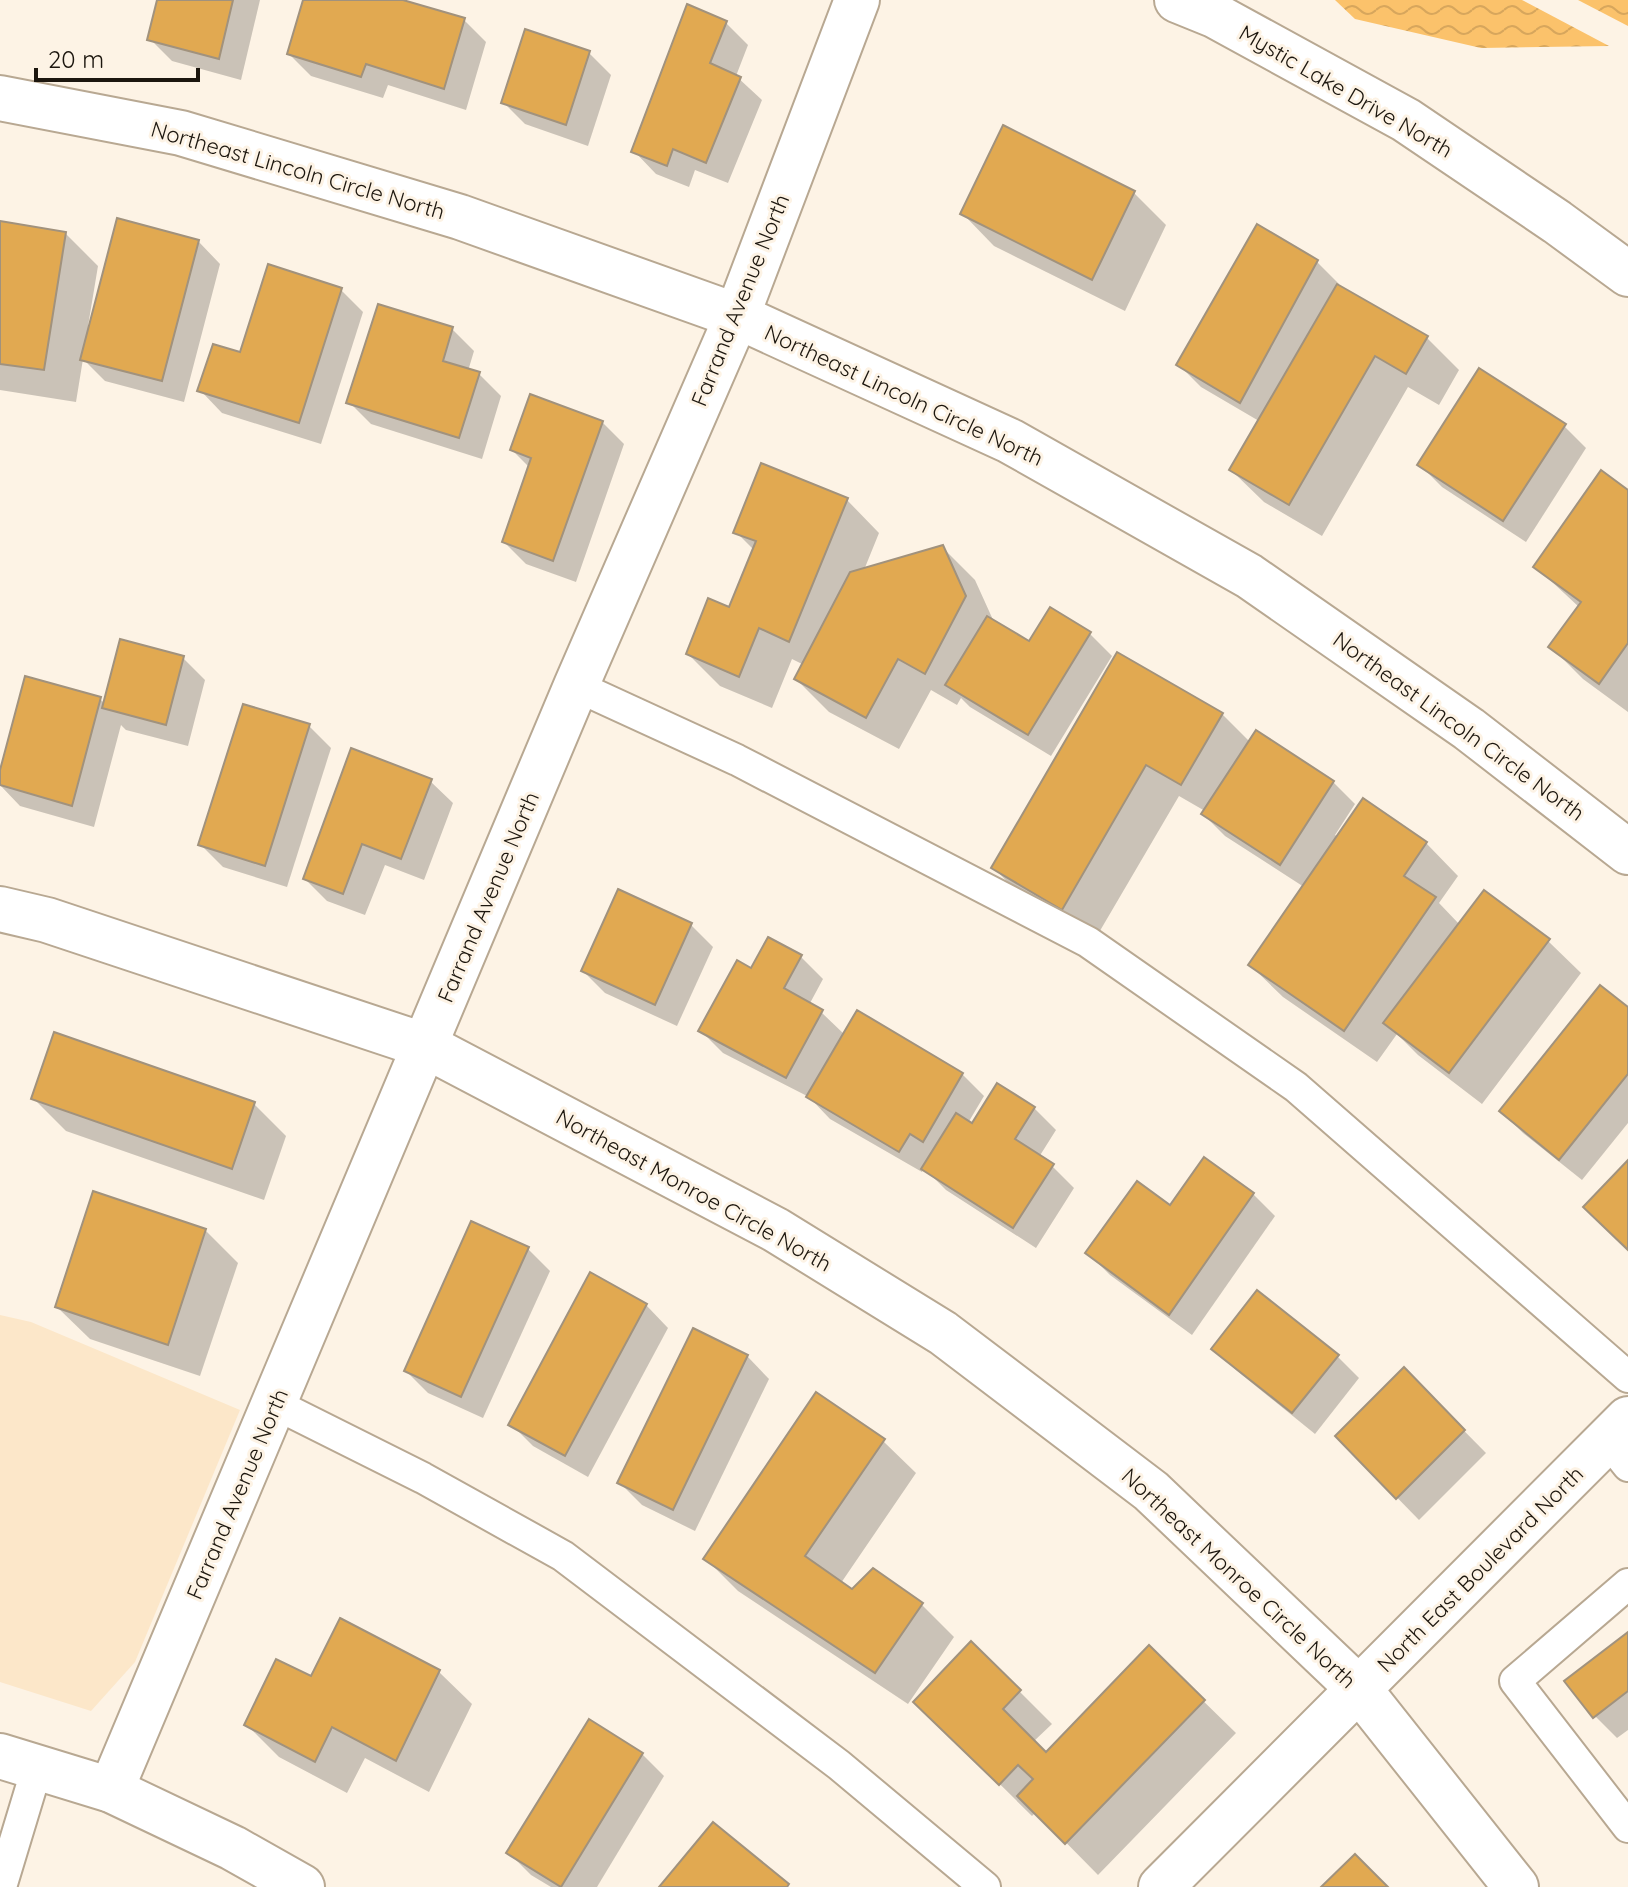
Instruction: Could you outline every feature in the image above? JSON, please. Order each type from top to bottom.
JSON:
[{"type":"street","name":"Farrand Avenue North","points":[[111,1790],[576,686],[737,316],[857,0]]},
{"type":"street","name":"Mystic Lake Drive North","points":[[1177,0],[1214,15],[1406,120],[1628,274]]},
{"type":"street","name":"Northeast Lincoln Circle North","points":[[0,98],[181,133],[460,217],[737,316],[1010,441],[1249,576],[1469,729],[1628,852]]},
{"type":"street","name":"Northeast Monroe Circle North","points":[[0,909],[47,920],[426,1046],[776,1230],[943,1333],[1151,1491],[1359,1689],[1516,1887]]},
{"type":"street","name":"North East Boulevard North","points":[[1161,1887],[1359,1689],[1621,1442]]},
{"type":"street","points":[[19,1762],[111,1790],[233,1848],[302,1887]]},
{"type":"lane","points":[[576,686],[737,760],[1088,942],[1296,1087],[1628,1377]]},
{"type":"lane","points":[[275,1404],[423,1478],[563,1556],[839,1765],[985,1887]]},
{"type":"lane","points":[[1628,1584],[1515,1681],[1628,1827]]},
{"type":"lane","points":[[1,1887],[19,1762]]},
{"type":"shaded area","points":[[0,1315],[31,1322],[240,1410],[135,1662],[91,1711],[0,1682]]},
{"type":"water","points":[[1335,0],[1522,0],[1609,46],[1481,48],[1355,19]]},
{"type":"water","points":[[1578,0],[1628,0],[1628,26]]},
{"type":"building","points":[[157,0],[233,0],[219,59],[147,40]]},
{"type":"building","points":[[303,0],[403,0],[465,18],[444,89],[366,64],[361,77],[287,54]]},
{"type":"building","points":[[687,4],[727,21],[710,63],[741,77],[706,163],[673,149],[667,166],[631,152]]},
{"type":"building","points":[[525,29],[590,51],[566,125],[501,103]]},
{"type":"building","points":[[1003,125],[1135,191],[1092,280],[960,214]]},
{"type":"building","points":[[117,218],[199,240],[162,381],[80,360]]},
{"type":"building","points":[[0,221],[66,232],[44,370],[0,364]]},
{"type":"building","points":[[1257,224],[1318,260],[1240,403],[1176,365]]},
{"type":"building","points":[[268,264],[342,288],[299,423],[197,391],[213,344],[240,352]]},
{"type":"building","points":[[1337,284],[1428,336],[1406,374],[1375,356],[1289,505],[1229,470]]},
{"type":"building","points":[[378,304],[453,327],[443,361],[480,372],[459,438],[346,403]]},
{"type":"building","points":[[1479,368],[1566,424],[1503,521],[1417,465]]},
{"type":"building","points":[[530,394],[603,421],[553,561],[502,542],[531,458],[510,450]]},
{"type":"building","points":[[761,463],[848,498],[789,642],[759,628],[739,677],[686,654],[708,598],[729,607],[756,541],[733,533]]},
{"type":"building","points":[[1601,470],[1628,490],[1628,643],[1599,684],[1548,647],[1581,602],[1533,567]]},
{"type":"building","points":[[943,545],[966,596],[925,674],[898,659],[866,718],[794,679],[850,572]]},
{"type":"building","points":[[1050,607],[1091,632],[1028,735],[945,685],[987,616],[1029,641]]},
{"type":"building","points":[[120,639],[184,656],[166,725],[102,708]]},
{"type":"building","points":[[1117,652],[1223,713],[1181,785],[1146,765],[1062,910],[991,868]]},
{"type":"building","points":[[25,676],[101,697],[72,806],[0,785],[0,770]]},
{"type":"building","points":[[243,704],[310,724],[265,866],[198,845]]},
{"type":"building","points":[[1256,730],[1334,781],[1280,865],[1201,814]]},
{"type":"building","points":[[351,748],[432,779],[401,859],[362,844],[343,894],[303,879]]},
{"type":"building","points":[[1363,798],[1427,842],[1404,876],[1436,897],[1344,1031],[1248,965]]},
{"type":"building","points":[[618,889],[692,923],[655,1005],[581,971]]},
{"type":"building","points":[[1484,890],[1550,939],[1449,1073],[1383,1023]]},
{"type":"building","points":[[768,937],[802,955],[784,988],[823,1010],[786,1078],[698,1031],[737,960],[751,968]]},
{"type":"building","points":[[1600,985],[1628,1007],[1628,1074],[1559,1160],[1499,1111]]},
{"type":"building","points":[[857,1010],[963,1073],[923,1142],[910,1134],[899,1152],[806,1097]]},
{"type":"building","points":[[54,1032],[255,1102],[232,1169],[31,1099]]},
{"type":"building","points":[[997,1083],[1035,1107],[1015,1139],[1054,1164],[1013,1228],[921,1169],[956,1113],[972,1123]]},
{"type":"building","points":[[1204,1157],[1254,1193],[1169,1315],[1085,1253],[1137,1181],[1170,1205]]},
{"type":"building","points":[[1628,1160],[1628,1250],[1583,1207]]},
{"type":"building","points":[[93,1191],[206,1229],[168,1345],[55,1307]]},
{"type":"building","points":[[471,1221],[529,1247],[461,1397],[404,1371]]},
{"type":"building","points":[[590,1272],[647,1304],[565,1456],[508,1425]]},
{"type":"building","points":[[1257,1290],[1339,1355],[1292,1413],[1211,1349]]},
{"type":"building","points":[[693,1328],[748,1355],[673,1510],[617,1483]]},
{"type":"building","points":[[1404,1367],[1465,1430],[1396,1499],[1335,1436]]},
{"type":"building","points":[[816,1392],[885,1439],[805,1556],[852,1589],[873,1568],[923,1603],[875,1673],[703,1559]]},
{"type":"building","points":[[340,1618],[440,1670],[396,1761],[332,1727],[315,1762],[244,1725],[276,1659],[311,1676]]},
{"type":"building","points":[[1628,1632],[1628,1691],[1593,1718],[1564,1681]]},
{"type":"building","points":[[971,1641],[1021,1690],[1003,1709],[1046,1752],[1149,1645],[1205,1700],[1065,1844],[1017,1796],[1033,1779],[1018,1765],[999,1785],[913,1702]]},
{"type":"building","points":[[589,1719],[643,1753],[561,1887],[506,1853]]},
{"type":"building","points":[[713,1822],[789,1884],[787,1887],[659,1887]]},
{"type":"building","points":[[1355,1854],[1388,1887],[1321,1887]]}]
